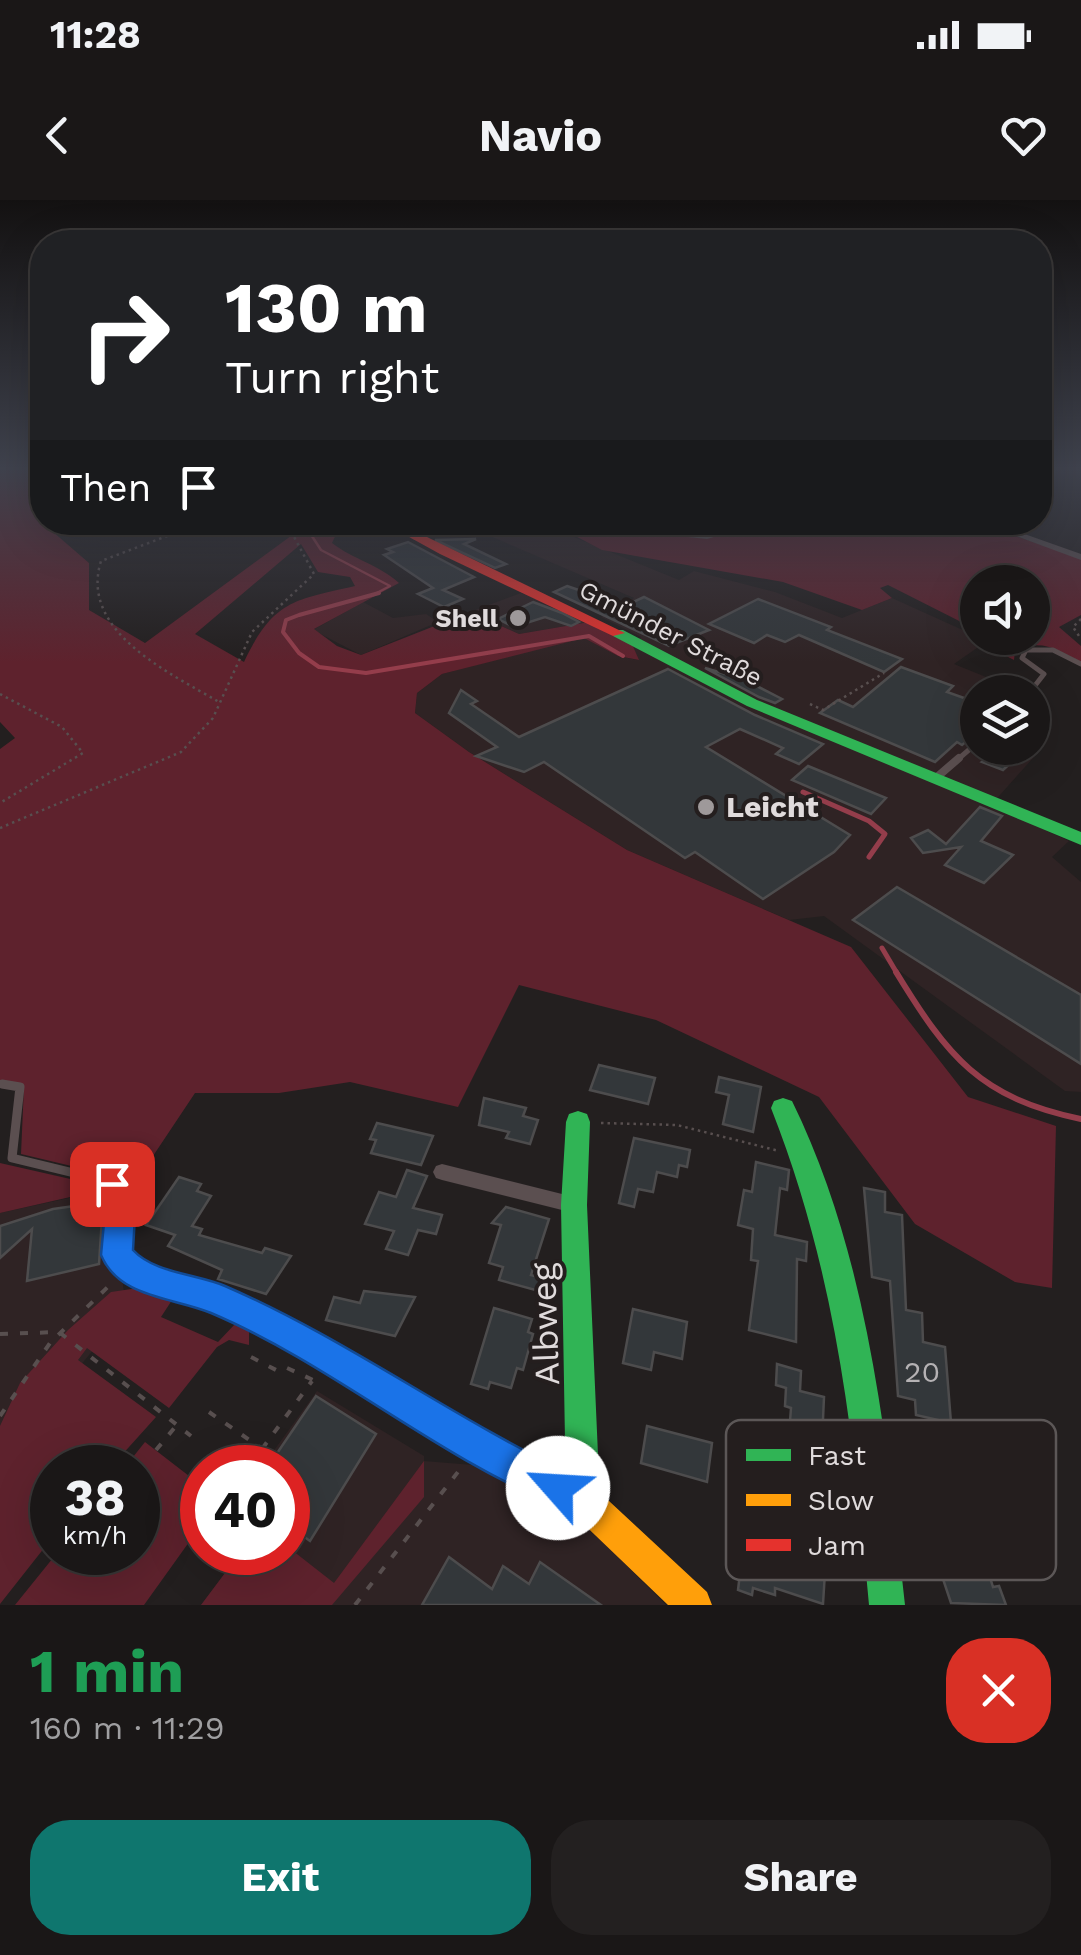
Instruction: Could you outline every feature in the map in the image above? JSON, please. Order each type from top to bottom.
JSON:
[{"type":"street","name":"Gmünder Straße","points":[[409,535],[458,562],[569,608],[752,703],[1081,839]]},
{"type":"street","points":[[414,538],[428,535]]},
{"type":"street","points":[[671,535],[698,535]]},
{"type":"street","points":[[1018,535],[1081,558]]},
{"type":"street","points":[[783,1108],[810,1158],[854,1340],[864,1420]]},
{"type":"street","name":"Albweg","points":[[578,1122],[574,1205],[583,1500]]},
{"type":"street","points":[[442,1172],[574,1205]]},
{"type":"street","points":[[132,1272],[216,1298],[476,1448],[583,1500],[694,1605]]},
{"type":"street","points":[[884,1580],[887,1605]]},
{"type":"lane","points":[[1041,675],[1022,658],[1026,650],[1053,650],[1081,664]]},
{"type":"lane","points":[[937,777],[960,757]]},
{"type":"lane","points":[[2,1084],[20,1087],[12,1158],[103,1180],[118,1191],[120,1216],[115,1245],[117,1255],[132,1272]]},
{"type":"path","points":[[171,535],[101,562],[92,590],[96,609],[121,636],[220,703]]},
{"type":"path","points":[[0,828],[180,752],[202,734],[252,632],[314,574],[293,535]]},
{"type":"path","points":[[1081,619],[1073,627],[1081,639]]},
{"type":"path","points":[[810,704],[823,710],[884,673]]},
{"type":"path","points":[[0,694],[52,721],[80,740],[84,748],[83,754],[0,803]]},
{"type":"path","points":[[578,1122],[677,1125],[810,1158]]},
{"type":"path","points":[[0,1416],[19,1379],[58,1332],[112,1281],[132,1272]]},
{"type":"path","points":[[0,1334],[58,1332],[191,1436]]},
{"type":"path","points":[[251,1357],[278,1371],[287,1368],[313,1380]]},
{"type":"path","points":[[265,1445],[313,1380],[343,1368]]},
{"type":"path","points":[[210,1412],[256,1445]]},
{"type":"path","points":[[160,1445],[177,1425]]},
{"type":"path","points":[[355,1605],[476,1448]]},
{"type":"shaded area","points":[[0,532],[57,535],[89,563],[89,610],[145,643],[292,535],[336,535],[332,543],[399,583],[314,629],[337,646],[361,655],[470,612],[519,634],[595,621],[632,644],[639,660],[618,656],[584,638],[442,674],[417,693],[415,713],[469,752],[627,850],[851,947],[968,1097],[1056,1126],[1052,1288],[1015,1282],[915,1224],[819,1097],[656,1020],[519,985],[458,1107],[350,1082],[279,1093],[195,1093],[135,1183],[124,1186],[105,1174],[21,1154],[24,1086],[0,1082],[0,749],[15,738],[0,722]],"holes":[[[301,544],[318,572],[350,577],[355,586],[287,606],[265,626],[244,662],[195,634]]]},
{"type":"shaded area","points":[[488,535],[569,535],[679,580],[694,571],[775,592],[842,618],[892,598],[960,629],[960,655],[967,655],[954,664],[981,675],[960,675],[960,765],[1027,765],[991,805],[1069,841],[1052,857],[1081,882],[1081,1092],[1065,1091],[824,916],[789,920],[627,850],[469,752],[415,713],[417,693],[442,674],[574,639],[585,638],[618,656],[638,660],[632,644],[641,637],[601,617],[634,598]]},
{"type":"shaded area","points":[[573,535],[1012,535],[1081,558],[1081,615],[1059,627],[1081,646],[1081,662],[1050,648],[1050,565],[960,565],[960,621],[888,585],[880,588],[892,598],[862,610],[783,582],[602,550]]},
{"type":"shaded area","points":[[521,593],[595,621],[519,634],[470,612]]},
{"type":"shaded area","points":[[363,602],[393,618],[426,614],[438,622],[361,655],[313,630]]},
{"type":"shaded area","points":[[0,1163],[110,1188],[0,1213]]},
{"type":"shaded area","points":[[124,1186],[128,1196],[119,1250],[126,1311],[0,1461],[0,1213]]},
{"type":"shaded area","points":[[138,1288],[174,1297],[161,1317],[218,1342],[235,1324],[249,1329],[249,1345],[229,1340],[217,1347],[169,1408],[87,1348],[78,1360],[156,1417],[131,1445],[30,1445],[30,1566],[0,1604],[0,1426],[20,1383],[68,1330],[111,1292]]},
{"type":"shaded area","points":[[317,1391],[424,1456],[424,1461],[473,1465],[578,1517],[666,1605],[201,1605],[224,1575],[310,1575],[310,1445],[278,1445]]},
{"type":"shaded area","points":[[160,1454],[180,1469],[180,1555],[144,1605],[15,1605],[39,1575],[160,1575]]},
{"type":"shaded area","points":[[424,1461],[424,1497],[332,1605],[201,1605],[224,1575],[310,1575],[310,1564],[334,1583]]},
{"type":"building","points":[[476,539],[464,544],[506,564],[495,568],[435,540]]},
{"type":"building","points":[[408,542],[474,577],[443,590],[463,599],[444,607],[418,594],[433,588],[384,555],[393,552],[387,549]]},
{"type":"building","points":[[567,586],[625,606],[644,597],[709,630],[669,646],[554,592]]},
{"type":"building","points":[[758,599],[902,659],[884,672],[799,635],[785,642],[767,635],[754,643],[709,624]]},
{"type":"building","points":[[533,602],[579,622],[571,626],[545,617],[514,627],[498,619]]},
{"type":"building","points":[[901,667],[953,686],[947,692],[960,697],[960,744],[957,742],[935,762],[820,713],[838,700],[853,707]]},
{"type":"building","points":[[705,668],[743,679],[782,699],[775,703],[759,697]]},
{"type":"building","name":"Leicht","points":[[668,669],[755,715],[823,744],[799,764],[776,754],[783,748],[740,729],[706,747],[850,835],[834,852],[763,899],[695,852],[685,858],[544,762],[524,772],[476,756],[497,747],[449,713],[461,690],[477,701],[471,704],[519,737]]},
{"type":"building","points":[[808,766],[886,798],[871,814],[792,780]]},
{"type":"building","points":[[980,807],[1002,816],[981,841],[1013,855],[984,883],[945,865],[961,847],[923,853],[911,838],[928,830],[946,844]]},
{"type":"building","points":[[897,887],[1081,995],[1081,1064],[853,920]]},
{"type":"building","points":[[599,1065],[655,1078],[648,1104],[590,1090]]},
{"type":"building","points":[[719,1077],[761,1087],[753,1132],[723,1124],[729,1095],[716,1092]]},
{"type":"building","points":[[484,1098],[526,1108],[523,1116],[538,1120],[530,1144],[506,1138],[509,1132],[479,1125]]},
{"type":"building","points":[[377,1123],[433,1136],[421,1165],[371,1153],[376,1140],[370,1139]]},
{"type":"building","points":[[634,1138],[690,1150],[687,1167],[679,1165],[677,1177],[657,1172],[653,1192],[638,1189],[634,1207],[619,1203]]},
{"type":"building","points":[[756,1162],[789,1170],[787,1190],[780,1188],[775,1235],[807,1242],[806,1261],[797,1259],[796,1342],[749,1330],[758,1261],[751,1260],[753,1229],[738,1225],[744,1190],[752,1192]]},
{"type":"building","points":[[407,1170],[427,1176],[413,1208],[442,1215],[436,1234],[418,1230],[408,1255],[386,1249],[394,1231],[365,1224],[379,1192],[396,1197]]},
{"type":"building","points":[[179,1177],[201,1184],[197,1191],[211,1196],[192,1226],[202,1229],[199,1235],[262,1253],[265,1248],[291,1256],[266,1294],[218,1279],[222,1270],[168,1246],[175,1235],[146,1225]]},
{"type":"building","points":[[864,1188],[885,1192],[885,1212],[902,1215],[906,1310],[922,1313],[923,1342],[945,1347],[951,1420],[916,1415],[915,1400],[898,1396],[890,1281],[872,1277]]},
{"type":"building","points":[[103,1202],[99,1264],[27,1281],[32,1229],[0,1258],[0,1226],[53,1209]]},
{"type":"building","points":[[506,1207],[549,1219],[531,1275],[543,1278],[539,1291],[499,1280],[503,1267],[489,1263],[501,1225],[492,1223]]},
{"type":"building","points":[[364,1291],[415,1297],[395,1336],[326,1320],[334,1297],[360,1303]]},
{"type":"building","points":[[494,1308],[532,1319],[528,1332],[533,1334],[523,1370],[517,1368],[511,1388],[490,1382],[488,1389],[471,1384]]},
{"type":"building","points":[[633,1309],[687,1322],[682,1359],[654,1352],[651,1370],[623,1363]]},
{"type":"building","points":[[777,1364],[801,1371],[800,1391],[824,1397],[823,1420],[790,1420],[791,1408],[785,1406],[786,1388],[776,1385]]},
{"type":"building","points":[[316,1396],[376,1434],[310,1541],[310,1445],[283,1445]]},
{"type":"building","points":[[647,1426],[712,1443],[707,1482],[641,1463]]},
{"type":"building","points":[[449,1557],[492,1589],[503,1566],[529,1584],[540,1562],[601,1605],[422,1605]]},
{"type":"building","points":[[739,1580],[824,1580],[823,1604],[775,1588],[775,1595],[753,1588],[752,1595],[738,1590]]},
{"type":"building","points":[[943,1580],[991,1580],[993,1587],[999,1586],[1006,1605],[951,1603]]},
{"type":"waterway","points":[[311,535],[321,550],[390,586],[374,594]]},
{"type":"waterway","points":[[374,594],[379,593]]},
{"type":"waterway","points":[[374,594],[286,620],[283,632],[299,653],[319,667],[366,673],[589,636],[623,656]]},
{"type":"waterway","points":[[803,792],[869,821],[885,834],[869,857]]},
{"type":"waterway","points":[[882,948],[898,975]]},
{"type":"waterway","points":[[896,972],[933,1028],[970,1070],[1017,1099],[1081,1119]]},
{"type":"traffic: fast","points":[[618,633],[752,703],[1081,839]]},
{"type":"traffic: fast","points":[[783,1108],[827,1228],[843,1289],[866,1420]]},
{"type":"traffic: fast","points":[[578,1122],[574,1205],[583,1500]]},
{"type":"traffic: fast","points":[[884,1580],[887,1605]]},
{"type":"traffic: slow","points":[[132,1272],[216,1299],[278,1329],[476,1448],[583,1500],[694,1605]]},
{"type":"traffic: jam","points":[[413,535],[618,633]]},
{"type":"place","name":"Shell","points":[[518,618]]},
{"type":"place","name":"Leicht","points":[[706,807]]},
{"type":"route","points":[[112,1184],[121,1199],[117,1255],[132,1272],[216,1298],[278,1329],[476,1448],[558,1488]]}]
